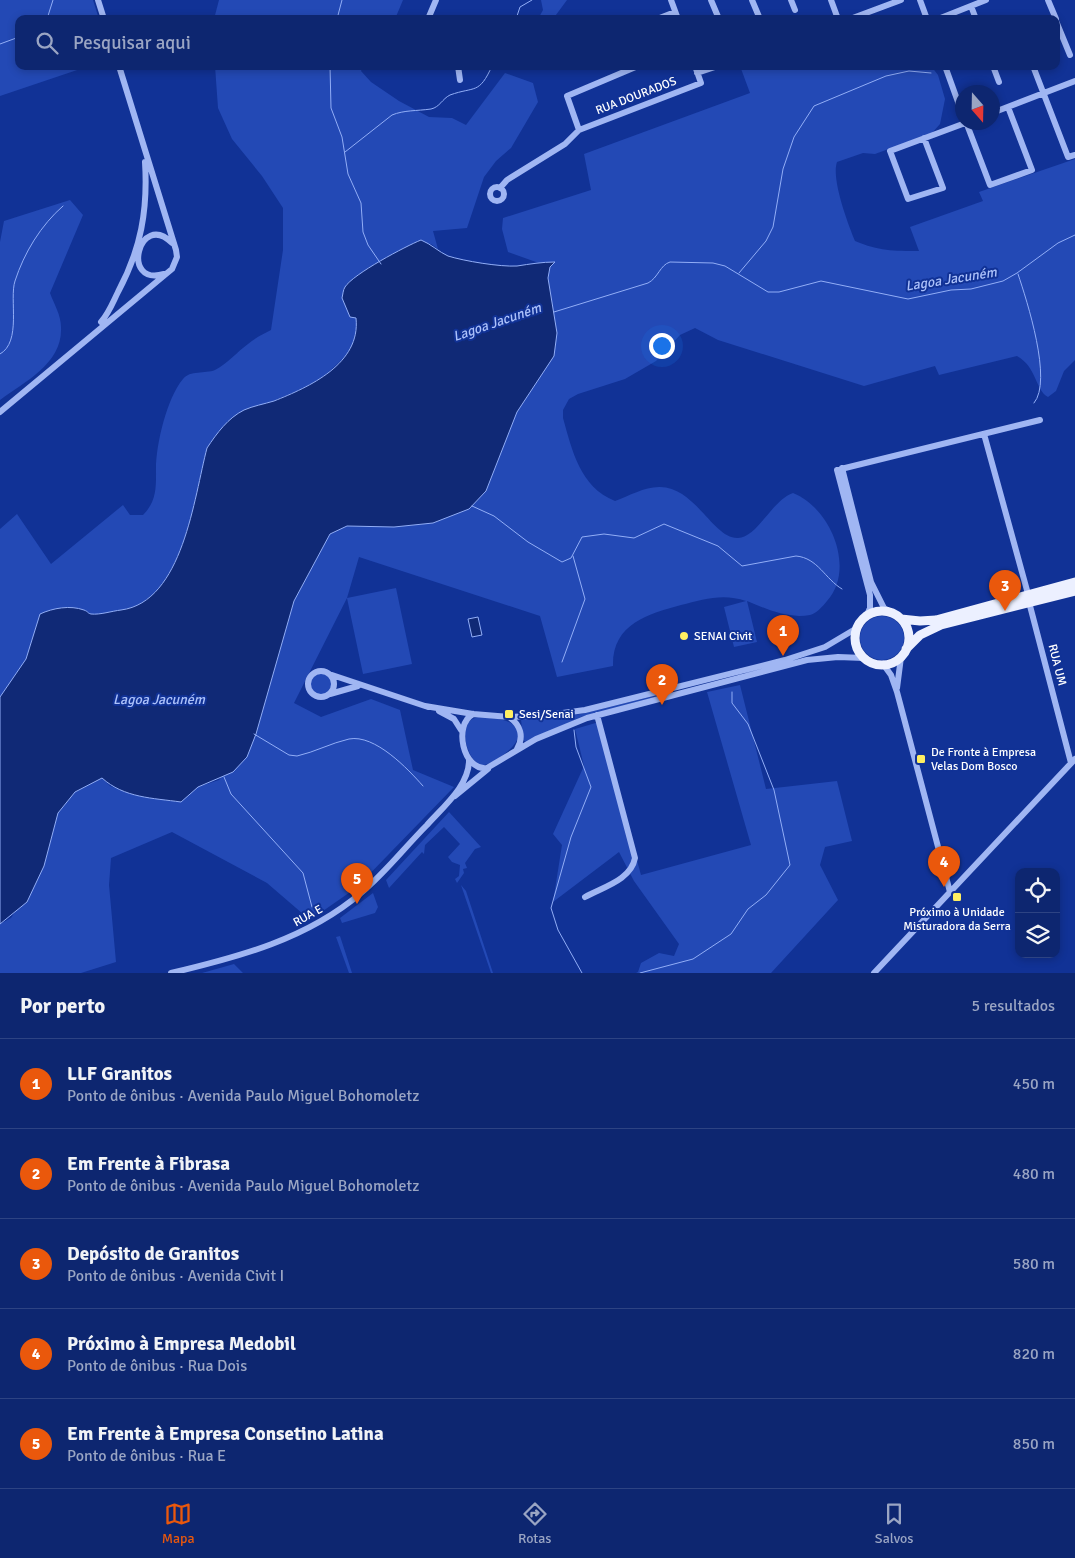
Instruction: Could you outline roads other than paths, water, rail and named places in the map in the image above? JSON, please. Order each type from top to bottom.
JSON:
[{"type":"main road","points":[[1075,582],[1028,598],[930,629],[920,635],[903,653],[883,664],[873,663],[864,658],[856,642],[857,628],[868,616],[880,611],[920,621],[936,620],[1028,598],[1075,591]]},
{"type":"main road","points":[[898,616],[908,633],[903,653]]},
{"type":"street","points":[[98,0],[103,15]]},
{"type":"street","points":[[430,15],[436,0]]},
{"type":"street","points":[[671,0],[676,15]]},
{"type":"street","points":[[711,0],[717,15]]},
{"type":"street","points":[[752,0],[758,15]]},
{"type":"street","points":[[791,0],[795,10]]},
{"type":"street","points":[[831,0],[837,15]]},
{"type":"street","points":[[861,15],[901,0]]},
{"type":"street","points":[[920,0],[926,15]]},
{"type":"street","points":[[948,15],[986,0]]},
{"type":"street","points":[[1048,0],[1054,15]]},
{"type":"street","points":[[971,6],[974,15]]},
{"type":"street","points":[[1060,30],[1070,55]]},
{"type":"street","points":[[0,412],[89,336],[172,269],[177,257],[119,70]]},
{"type":"street","points":[[459,70],[460,80]]},
{"type":"street","points":[[580,130],[566,96],[621,70]]},
{"type":"street","points":[[696,70],[697,74],[708,70]]},
{"type":"street","points":[[946,70],[955,94]]},
{"type":"street","points":[[994,70],[999,82]]},
{"type":"street","points":[[1034,70],[1068,157],[1075,155]]},
{"type":"street","name":"RUA DOURADOS","points":[[500,188],[507,180],[565,144],[580,130],[701,83],[697,74]]},
{"type":"street","points":[[1000,110],[1075,82]]},
{"type":"street","points":[[970,130],[990,185],[1032,170],[1008,107]]},
{"type":"street","points":[[924,138],[943,188],[908,199],[890,151],[924,138],[955,127]]},
{"type":"street","points":[[144,149],[146,187],[137,251],[139,264],[147,273],[159,275],[166,273]]},
{"type":"street","points":[[89,336],[106,317],[143,240],[155,235],[168,239],[173,244]]},
{"type":"street","points":[[839,469],[1040,420]]},
{"type":"street","name":"RUA UM","points":[[984,434],[1073,761]]},
{"type":"street","points":[[839,469],[870,595],[868,616]]},
{"type":"street","points":[[839,469],[871,582],[884,608],[898,616]]},
{"type":"street","points":[[425,706],[473,714],[507,717],[553,715],[604,706],[825,647],[857,628]]},
{"type":"street","points":[[897,692],[903,653]]},
{"type":"street","points":[[361,685],[347,687],[323,697],[314,695],[309,688],[308,682],[313,674],[318,672],[330,674],[452,717],[461,732],[468,759],[477,767],[490,767],[516,750],[547,734],[597,715],[807,660],[838,657],[864,658]]},
{"type":"street","points":[[883,664],[891,675],[897,692],[950,892]]},
{"type":"street","points":[[328,695],[334,685],[330,674]]},
{"type":"street","points":[[461,732],[464,722],[473,714]]},
{"type":"street","points":[[585,896],[627,875],[633,867],[635,858],[597,715]]},
{"type":"street","points":[[507,717],[515,722],[520,731],[520,743],[516,750]]},
{"type":"street","name":"RUA E","points":[[445,805],[464,779],[468,759]]},
{"type":"street","points":[[874,973],[1073,761]]},
{"type":"street","name":"RUA E","points":[[171,973],[273,945],[322,921],[349,903],[372,883],[445,805],[490,767]]},
{"type":"water","name":"Lagoa Jacuném","points":[[421,240],[448,256],[463,260],[501,266],[555,262],[550,267],[548,278],[557,333],[554,356],[517,412],[486,491],[469,509],[433,523],[394,527],[347,526],[330,534],[294,601],[256,734],[247,757],[233,772],[198,787],[181,802],[129,793],[111,785],[102,778],[75,792],[58,813],[44,866],[27,902],[0,924],[0,697],[26,659],[40,614],[67,607],[79,608],[91,614],[121,610],[142,603],[159,588],[172,568],[182,544],[207,448],[223,426],[238,413],[302,389],[330,372],[350,348],[355,334],[356,318],[350,317],[342,298],[345,287],[350,281],[369,268]]},
{"type":"water","points":[[478,617],[482,635],[472,637],[468,619]]},
{"type":"waterway","points":[[48,15],[53,0]]},
{"type":"waterway","points":[[338,15],[342,0]]},
{"type":"waterway","points":[[517,15],[520,7],[532,0]]},
{"type":"waterway","points":[[0,44],[15,38]]},
{"type":"waterway","points":[[330,70],[331,108],[342,137],[348,174],[361,203],[363,232],[368,245],[381,264]]},
{"type":"waterway","points":[[345,152],[392,115],[406,111],[431,109],[437,107],[450,95],[480,86],[490,70]]},
{"type":"waterway","points":[[739,273],[766,241],[773,227],[783,169],[794,137],[814,106],[886,76],[909,71],[931,73]]},
{"type":"waterway","points":[[0,354],[7,348],[11,340],[14,320],[14,289],[19,271],[28,250],[47,222],[63,206]]},
{"type":"waterway","name":"Lagoa Jacuném","points":[[554,312],[648,283],[670,262],[713,263],[725,266],[768,292],[779,292],[821,281],[908,299],[951,290],[971,289],[1003,281],[1058,243],[1075,235]]},
{"type":"waterway","points":[[1018,274],[1032,321],[1040,360],[1041,377],[1039,392],[1034,403]]},
{"type":"waterway","points":[[472,506],[494,516],[528,542],[562,562],[571,558],[582,537],[604,534],[634,538],[664,524],[718,546],[742,566],[796,556],[804,558],[816,565],[842,589]]},
{"type":"waterway","points":[[562,662],[585,599],[573,556]]},
{"type":"waterway","points":[[640,973],[693,959],[731,934],[748,909],[766,895],[790,865],[774,790],[748,724],[732,703],[732,692]]},
{"type":"waterway","points":[[574,730],[576,747],[591,787],[571,837],[551,908],[558,930],[582,973]]},
{"type":"waterway","points":[[254,734],[289,755],[297,756],[349,739],[369,742],[380,747],[400,762],[423,786]]},
{"type":"waterway","points":[[224,777],[231,794],[303,873],[312,907]]},
{"type":"place","name":"Depósito de Granitos","points":[[1005,611]]},
{"type":"place","name":"SENAI Civit","points":[[684,636]]},
{"type":"place","name":"LLF Granitos","points":[[783,656]]},
{"type":"place","name":"Em Frente à Fibrasa","points":[[662,705]]},
{"type":"place","name":"Sesi/Senai","points":[[509,714]]},
{"type":"place","name":"De Fronte à Empresa Velas Dom Bosco","points":[[921,759]]},
{"type":"place","name":"Próximo à Empresa Medobil","points":[[944,887]]},
{"type":"place","name":"Próximo à Unidade Misturadora da Serra","points":[[957,897]]},
{"type":"place","name":"Em Frente à Empresa Consetino Latina","points":[[357,904]]}]
